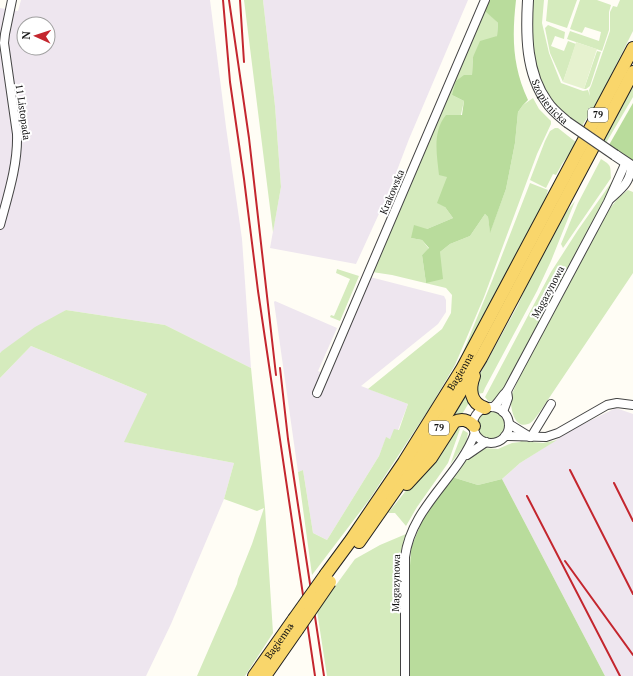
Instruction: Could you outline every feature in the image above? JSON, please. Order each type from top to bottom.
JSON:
[{"type":"main road","name":"Bagienna","points":[[328,578],[351,540],[432,419],[462,369],[633,48]]},
{"type":"main road","name":"Bagienna","points":[[254,676],[276,644],[293,626],[393,494],[442,423],[481,358],[633,72]]},
{"type":"main road","points":[[481,358],[471,384],[472,398],[480,406],[489,408]]},
{"type":"main road","points":[[393,494],[407,484],[431,458],[454,422],[464,420],[469,422],[475,429]]},
{"type":"main road","name":"Bagienna","points":[[264,676],[288,642],[293,626]]},
{"type":"street","name":"11 Listopada","points":[[0,225],[18,147],[4,43],[12,0]]},
{"type":"street","name":"Krakowska","points":[[317,393],[485,0]]},
{"type":"street","name":"Szopienicka","points":[[528,0],[528,49],[535,78],[546,101],[567,122],[630,165]]},
{"type":"street","name":"Magazynowa","points":[[608,202],[630,183],[630,165]]},
{"type":"street","name":"Magazynowa","points":[[489,408],[507,392],[608,202],[630,165]]},
{"type":"street","name":"Magazynowa","points":[[504,412],[508,398],[507,392]]},
{"type":"street","points":[[505,436],[540,438],[550,436],[611,404],[620,403],[633,406]]},
{"type":"street","points":[[531,437],[551,404]]},
{"type":"street","points":[[489,408],[504,412],[508,417],[509,424],[508,430],[502,439],[494,442],[486,442],[478,437],[474,421],[478,414],[489,408]]},
{"type":"street","points":[[509,424],[531,437]]},
{"type":"street","name":"Magazynowa","points":[[405,676],[405,564],[408,542],[422,512],[469,448],[475,429]]},
{"type":"street","name":"Magazynowa","points":[[461,460],[486,442]]},
{"type":"shaded area","points":[[21,0],[210,0],[242,239],[251,368],[165,325],[66,310],[0,353],[0,8],[18,11]]},
{"type":"shaded area","points":[[263,0],[468,0],[409,139],[388,194],[356,264],[270,248],[281,187],[275,106]]},
{"type":"shaded area","points":[[370,277],[444,296],[446,300],[446,312],[438,324],[361,386],[408,404],[398,430],[390,439],[386,438],[379,456],[327,540],[313,533],[303,470],[298,472],[274,302],[275,301],[337,328],[318,371],[328,376]]},
{"type":"shaded area","points":[[31,346],[147,394],[125,442],[234,463],[224,499],[171,624],[146,676],[0,676],[0,378]]},
{"type":"shaded area","points":[[616,408],[633,414],[633,676],[605,676],[502,479],[520,463],[575,428]]},
{"type":"green space","points":[[244,0],[263,0],[275,106],[281,187],[273,232]]},
{"type":"green space","points":[[488,0],[490,0],[486,11],[498,23],[497,36],[473,57],[472,75],[452,95],[464,101],[447,177],[445,207],[453,218],[427,229],[411,238],[422,240],[429,249],[422,255],[426,283],[440,252],[450,244],[470,236],[485,214],[488,217],[490,232],[506,189],[515,143],[518,112],[523,105],[533,98],[539,109],[551,121],[551,124],[537,154],[484,297],[455,365],[429,409],[369,500],[312,575],[298,472],[303,470],[313,533],[327,540],[379,456],[386,437],[390,439],[394,429],[399,430],[408,404],[368,389],[442,329],[451,313],[452,295],[446,288],[392,275],[372,272]]},
{"type":"green space","points":[[490,0],[516,0],[514,51],[519,75],[528,100],[518,112],[515,143],[506,189],[490,233],[488,217],[485,214],[470,236],[450,244],[440,252],[443,279],[426,283],[422,255],[429,248],[422,240],[411,238],[414,225],[427,229],[453,218],[445,207],[437,203],[447,177],[439,175],[436,144],[437,136],[446,115],[462,115],[464,101],[452,95],[456,81],[464,75],[472,75],[473,57],[480,41],[497,36],[498,23],[485,11]]},
{"type":"green space","points":[[533,0],[544,0],[542,23],[549,53],[561,83],[583,91],[588,90],[590,96],[589,90],[610,31],[610,12],[613,6],[617,7],[620,0],[633,0],[633,31],[601,95],[582,126],[561,111],[546,91],[541,80],[533,56],[531,43]]},
{"type":"green space","points":[[548,0],[577,0],[567,28],[546,21]]},
{"type":"green space","points":[[580,0],[597,0],[611,5],[609,12],[609,30],[602,51],[567,39],[570,31],[599,41],[601,32],[585,27],[582,33],[570,29]]},
{"type":"green space","points":[[548,25],[565,32],[564,39],[555,36],[551,46],[564,51],[568,41],[576,44],[563,82],[550,53],[545,28]]},
{"type":"green space","points":[[576,42],[597,49],[584,89],[563,82]]},
{"type":"green space","points":[[597,51],[601,52],[590,86],[584,89]]},
{"type":"green space","points":[[633,87],[633,97],[606,143],[602,140]]},
{"type":"green space","points":[[633,103],[633,162],[609,145]]},
{"type":"green space","points":[[558,128],[577,143],[556,175],[553,174],[546,188],[530,180],[545,141],[550,131]]},
{"type":"green space","points":[[601,159],[610,166],[611,178],[563,248],[561,244],[578,203]]},
{"type":"green space","points":[[613,180],[615,181],[499,398],[496,397],[494,400],[489,402],[485,397],[551,272]]},
{"type":"green space","points":[[530,183],[548,190],[542,212],[453,376],[394,470],[331,561],[330,560],[355,522],[422,423],[461,357]]},
{"type":"green space","points":[[628,190],[633,192],[633,273],[537,416],[529,423],[524,425],[520,424],[515,418],[511,402],[509,401],[522,371],[607,212],[619,197]]},
{"type":"green space","points":[[575,201],[551,261],[537,291],[483,393],[477,394],[474,385],[518,305],[536,263],[560,220]]},
{"type":"green space","points":[[337,269],[359,276],[340,321],[330,317],[331,315],[334,316],[350,279],[336,273]]},
{"type":"green space","points":[[66,310],[165,325],[251,368],[265,508],[273,633],[245,676],[197,676],[237,584],[264,508],[257,511],[224,499],[234,463],[124,442],[147,394],[31,346],[0,378],[0,353],[35,327]]},
{"type":"green space","points":[[467,391],[470,401],[461,416],[437,438]]},
{"type":"green space","points":[[491,411],[501,415],[505,425],[501,435],[491,439],[481,435],[477,425],[481,415]]},
{"type":"green space","points":[[458,426],[460,429],[448,463],[417,507],[406,526],[395,513],[388,513]]},
{"type":"green space","points":[[463,430],[468,433],[466,443],[450,465]]},
{"type":"green space","points":[[557,440],[520,463],[502,479],[478,485],[452,477],[467,459],[476,452],[479,453],[483,448],[498,449],[521,441],[543,443]]},
{"type":"green space","points":[[452,477],[478,485],[502,479],[605,676],[409,676],[409,583],[411,548],[422,521]]},
{"type":"green space","points":[[406,534],[400,559],[400,676],[327,676],[317,611],[355,559],[380,545]]},
{"type":"railway","points":[[223,0],[230,82],[258,291],[315,676]]},
{"type":"railway","points":[[229,0],[249,138],[276,375]]},
{"type":"railway","points":[[240,0],[244,62]]},
{"type":"railway","points":[[280,368],[288,439],[324,676]]},
{"type":"railway","points":[[570,470],[633,594]]},
{"type":"railway","points":[[614,483],[633,521]]},
{"type":"railway","points":[[527,496],[620,676]]},
{"type":"railway","points":[[565,561],[633,655]]}]
